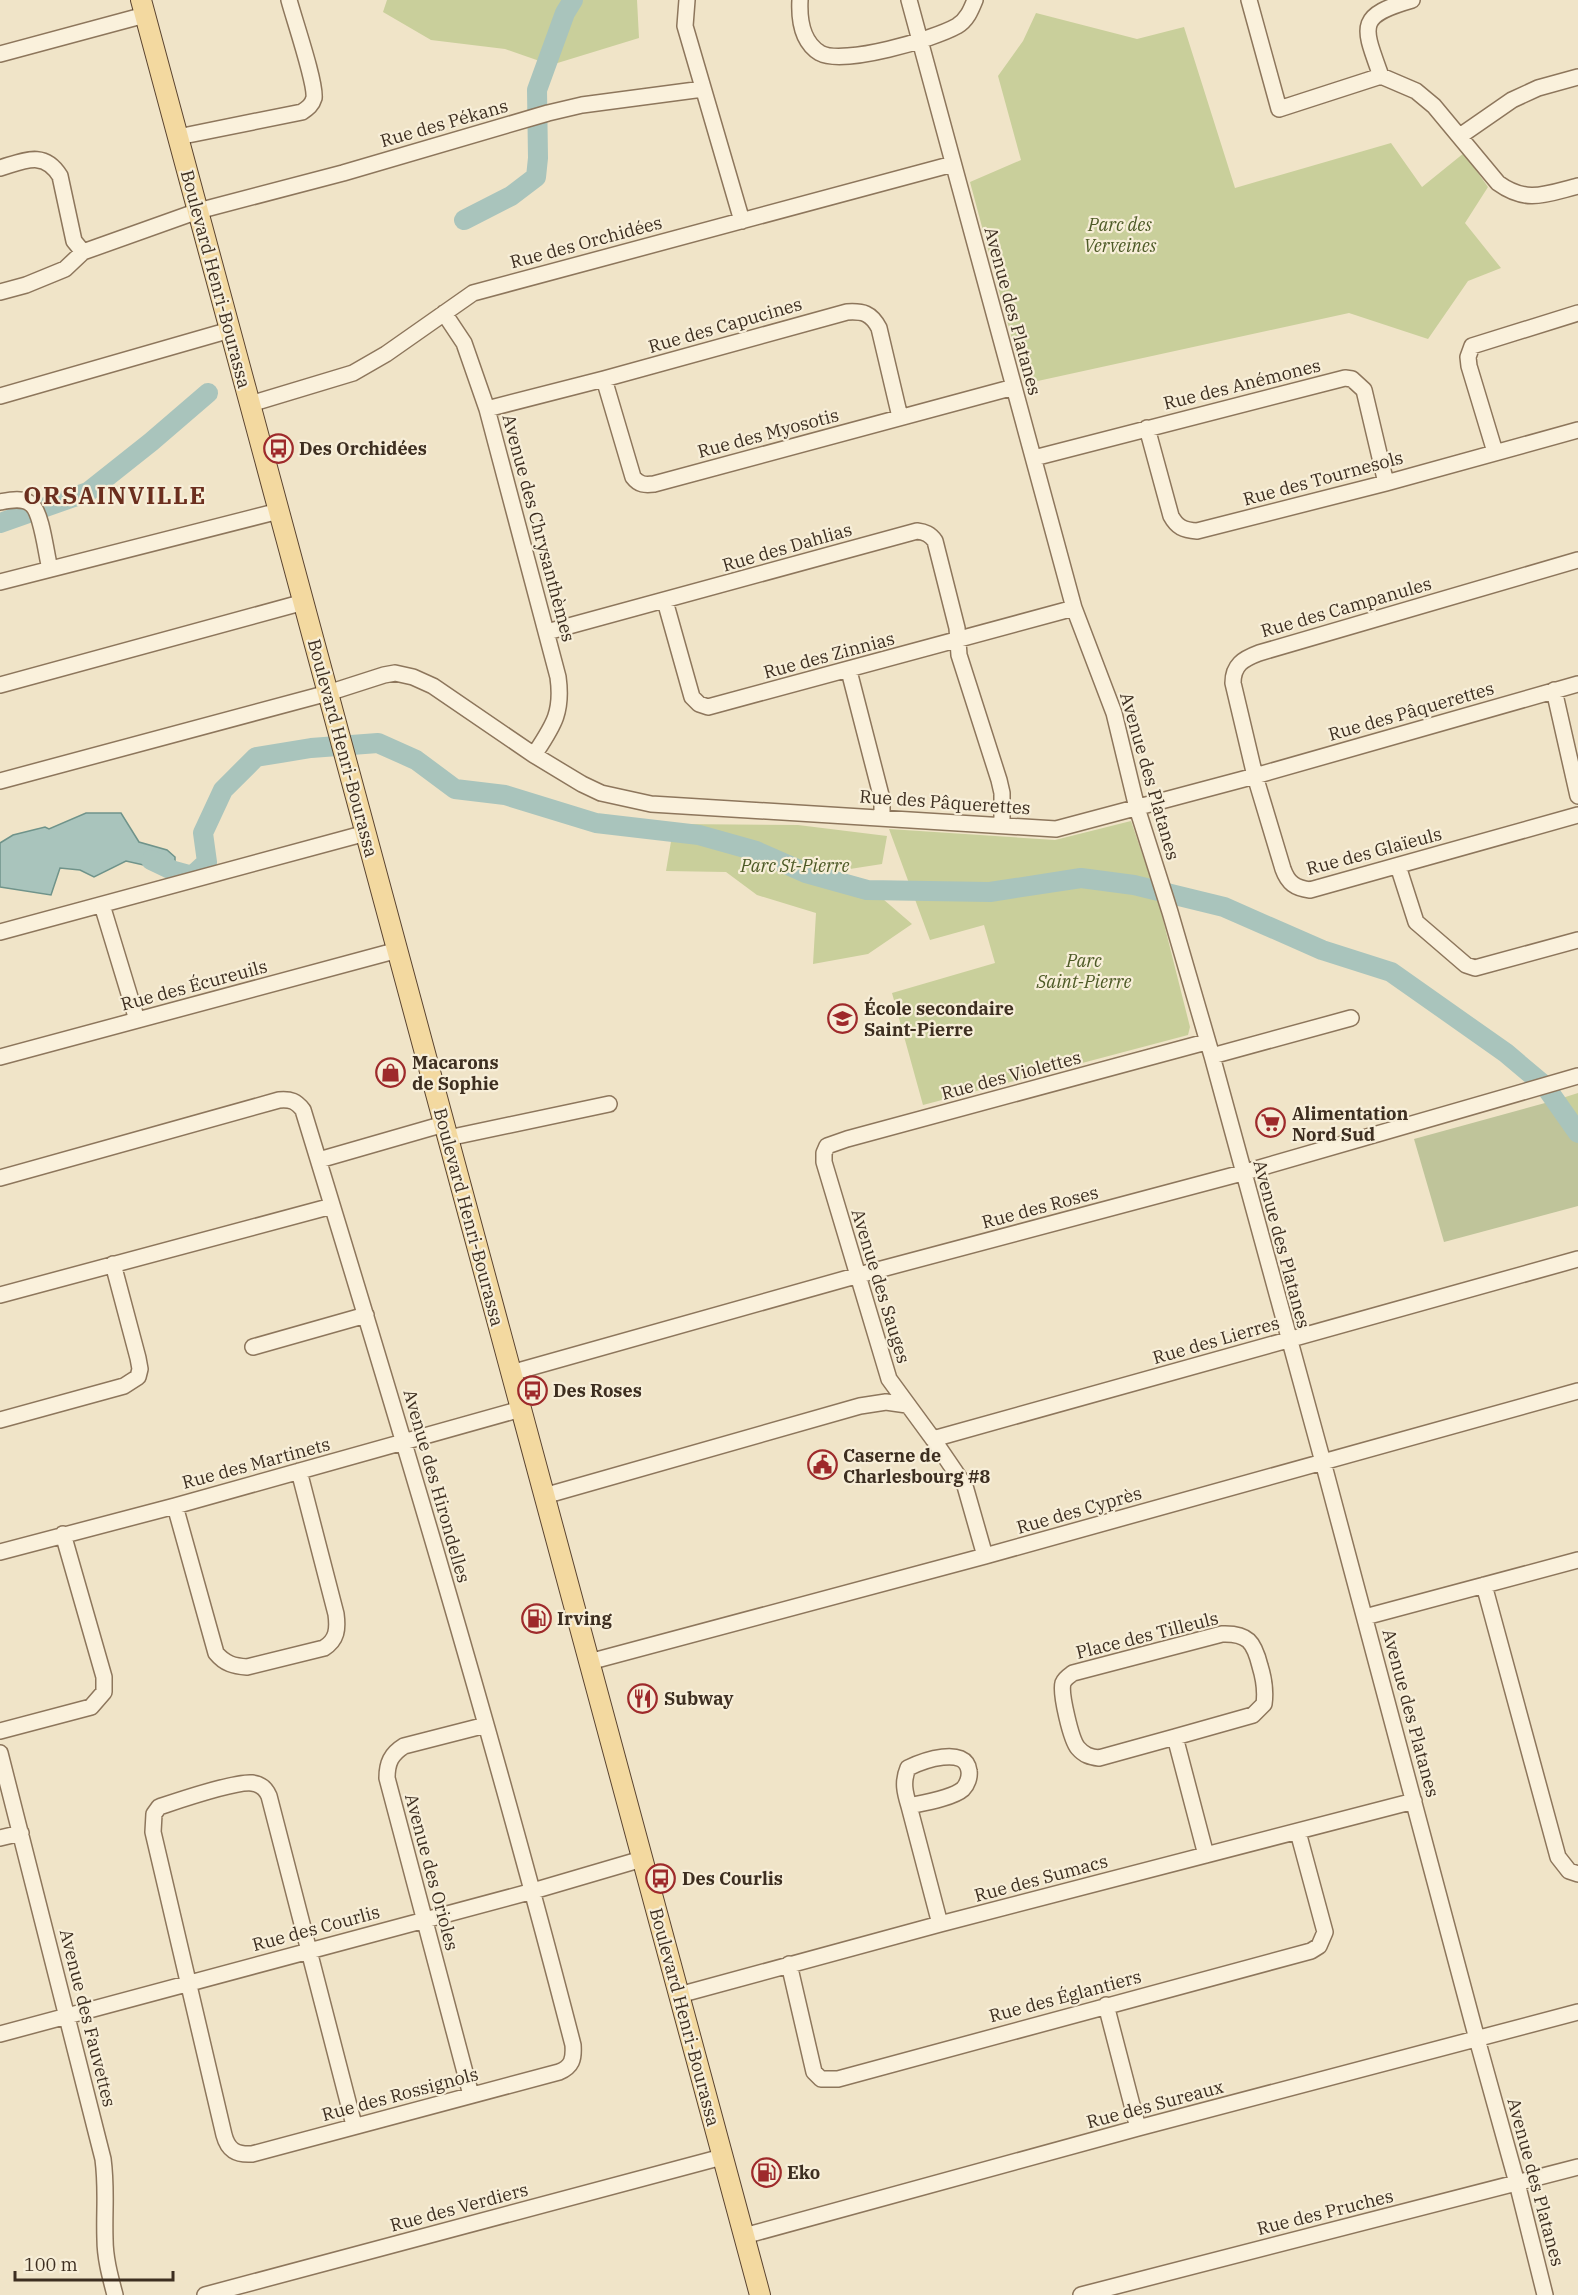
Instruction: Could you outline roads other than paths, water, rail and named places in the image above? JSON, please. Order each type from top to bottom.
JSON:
[{"type":"main road","name":"Boulevard Henri-Bourassa","points":[[143,7],[760,2295]]},
{"type":"street","points":[[178,137],[302,112],[310,107],[314,100],[313,85],[289,0]]},
{"type":"street","points":[[687,0],[685,26],[742,220]]},
{"type":"street","points":[[800,0],[802,28],[810,44],[818,52],[827,56],[851,57],[920,41],[958,26],[966,19],[975,0]]},
{"type":"street","name":"Avenue des Platanes","points":[[909,0],[1074,608],[1114,713],[1137,808],[1162,884],[1209,1049],[1365,1617],[1545,2295]]},
{"type":"street","points":[[1249,0],[1279,109],[1381,76],[1416,91],[1434,106],[1498,183],[1510,192],[1537,197],[1578,186]]},
{"type":"street","points":[[1381,76],[1369,40],[1372,18],[1386,8],[1412,0]]},
{"type":"street","points":[[0,54],[143,7]]},
{"type":"street","points":[[1460,136],[1512,100],[1538,88],[1578,76]]},
{"type":"street","name":"Rue des Pékans","points":[[83,252],[198,211],[343,173],[548,113],[582,105],[703,89]]},
{"type":"street","points":[[0,168],[38,159],[47,161],[54,167],[60,176],[74,241],[83,252],[65,269],[26,285],[0,292]]},
{"type":"street","name":"Rue des Orchidées","points":[[250,404],[352,374],[386,354],[473,293],[953,164]]},
{"type":"street","name":"Rue des Capucines","points":[[486,409],[857,311],[867,313],[879,328],[900,417]]},
{"type":"street","name":"Avenue des Chrysanthèmes","points":[[444,313],[464,343],[486,409],[547,632],[561,696],[553,726],[534,755]]},
{"type":"street","points":[[1495,452],[1469,366],[1468,357],[1472,346],[1578,313]]},
{"type":"street","points":[[0,396],[230,330]]},
{"type":"street","name":"Rue des Anémones","points":[[1034,458],[1345,378],[1352,379],[1364,390],[1386,483]]},
{"type":"street","name":"Rue des Myosotis","points":[[604,379],[633,477],[637,483],[645,485],[1014,387]]},
{"type":"street","name":"Rue des Tournesols","points":[[1147,428],[1170,516],[1176,525],[1187,531],[1197,531],[1386,483],[1578,430]]},
{"type":"street","points":[[0,502],[24,500],[35,509],[50,569]]},
{"type":"street","points":[[0,582],[279,511]]},
{"type":"street","name":"Rue des Dahlias","points":[[547,632],[917,531],[924,532],[935,541],[957,628],[959,655],[999,780],[1002,793],[1002,825]]},
{"type":"street","name":"Rue des Campanules","points":[[1255,776],[1233,683],[1233,673],[1246,658],[1578,560]]},
{"type":"street","name":"Rue des Zinnias","points":[[665,601],[692,697],[699,704],[708,707],[849,671],[1074,608]]},
{"type":"street","points":[[0,685],[304,602]]},
{"type":"street","points":[[849,671],[882,799],[882,817]]},
{"type":"street","name":"Rue des Pâquerettes","points":[[0,781],[328,693],[384,675],[403,674],[433,686],[534,755],[582,784],[601,793],[623,799],[651,804],[1056,828],[1255,776],[1578,684]]},
{"type":"street","points":[[1554,690],[1578,796]]},
{"type":"street","name":"Rue des Glaïeuls","points":[[1255,776],[1287,879],[1293,886],[1310,890],[1578,815]]},
{"type":"street","points":[[0,933],[366,833]]},
{"type":"street","points":[[1398,866],[1416,922],[1466,964],[1475,968],[1578,940]]},
{"type":"street","points":[[102,905],[138,1020]]},
{"type":"street","name":"Rue des Écureuils","points":[[0,1057],[398,950]]},
{"type":"street","name":"Rue des Violettes","points":[[827,1146],[1209,1049],[1351,1018]]},
{"type":"street","name":"Rue des Roses","points":[[511,1373],[859,1275],[1242,1173],[1578,1077]]},
{"type":"street","name":"Avenue des Hirondelles","points":[[0,1178],[267,1103],[290,1099],[303,1110],[405,1442],[533,1890]]},
{"type":"street","points":[[319,1160],[446,1131],[609,1104]]},
{"type":"street","name":"Avenue des Sauges","points":[[827,1146],[824,1162],[889,1379],[965,1486],[985,1556]]},
{"type":"street","points":[[0,1295],[332,1206]]},
{"type":"street","name":"Rue des Lierres","points":[[933,1439],[1578,1259]]},
{"type":"street","points":[[0,1420],[124,1386],[138,1377],[140,1369],[138,1358],[113,1264]]},
{"type":"street","points":[[253,1347],[366,1315]]},
{"type":"street","name":"Rue des Cyprès","points":[[589,1662],[985,1556],[1578,1391]]},
{"type":"street","points":[[544,1496],[860,1406],[886,1402],[907,1405]]},
{"type":"street","name":"Rue des Martinets","points":[[0,1552],[175,1506],[521,1409]]},
{"type":"street","points":[[175,1506],[216,1653],[222,1660],[237,1667],[247,1667],[324,1648],[336,1635],[336,1614],[299,1471]]},
{"type":"street","points":[[0,1731],[91,1707],[104,1692],[104,1677],[63,1534]]},
{"type":"street","points":[[1365,1617],[1578,1560]]},
{"type":"street","points":[[1484,1585],[1558,1857],[1569,1871],[1578,1874]]},
{"type":"street","name":"Place des Tilleuls","points":[[1222,1634],[1242,1636],[1250,1641],[1256,1649],[1265,1685],[1264,1704],[1253,1715],[1175,1737],[1099,1758],[1083,1754],[1075,1744],[1062,1693],[1066,1677],[1073,1673],[1222,1634]]},
{"type":"street","name":"Avenue des Orioles","points":[[471,2095],[387,1778],[387,1768],[396,1751],[404,1746],[486,1725]]},
{"type":"street","points":[[1175,1737],[1206,1855]]},
{"type":"street","name":"Avenue des Fauvettes","points":[[0,1753],[103,2159],[107,2191],[105,2241],[107,2264],[115,2295]]},
{"type":"street","points":[[188,1983],[153,1832],[154,1814],[159,1807],[240,1783],[259,1784],[270,1796],[354,2125]]},
{"type":"street","name":"Rue des Sumacs","points":[[679,1995],[940,1924],[1414,1801]]},
{"type":"street","points":[[909,1806],[940,1924]]},
{"type":"street","name":"Rue des Églantiers","points":[[789,1965],[814,2072],[821,2079],[830,2080],[1311,1951],[1324,1939],[1324,1926],[1298,1832]]},
{"type":"street","points":[[0,1838],[21,1833]]},
{"type":"street","name":"Rue des Courlis","points":[[0,2035],[642,1859]]},
{"type":"street","name":"Rue des Rossignols","points":[[188,1983],[227,2145],[234,2152],[243,2155],[559,2072],[567,2069],[572,2063],[573,2045],[533,1890]]},
{"type":"street","points":[[1106,2005],[1138,2128]]},
{"type":"street","name":"Rue des Sureaux","points":[[744,2236],[1138,2128],[1578,2012]]},
{"type":"street","name":"Rue des Verdiers","points":[[205,2295],[722,2157]]},
{"type":"street","name":"Rue des Pruches","points":[[1081,2295],[1578,2167]]},
{"type":"water","points":[[86,813],[121,813],[139,842],[167,850],[175,857],[175,872],[126,861],[94,877],[80,870],[60,868],[51,895],[0,887],[0,843],[13,835],[45,827],[49,829]]},
{"type":"waterway","points":[[464,220],[511,196],[536,177],[537,90],[565,13],[573,0]]},
{"type":"waterway","points":[[0,523],[88,492],[208,393]]},
{"type":"waterway","points":[[151,860],[174,871],[192,876],[207,862],[203,833],[223,790],[256,757],[311,748],[378,743],[416,760],[455,789],[505,795],[596,823],[699,835],[756,851],[806,873],[867,890],[990,892],[1081,878],[1134,885],[1224,907],[1322,950],[1391,972],[1506,1053],[1545,1086],[1578,1133]]},
{"type":"place","name":"Des Orchidées","points":[[278,448]]},
{"type":"place","name":"École secondaire Saint-Pierre","points":[[843,1018]]},
{"type":"place","name":"Macarons de Sophie","points":[[391,1072]]},
{"type":"place","name":"Alimentation Nord Sud","points":[[1271,1123]]},
{"type":"place","name":"Des Roses","points":[[532,1390]]},
{"type":"place","name":"Caserne de Charlesbourg #8","points":[[822,1465]]},
{"type":"place","name":"Irving","points":[[536,1618]]},
{"type":"place","name":"Subway","points":[[643,1698]]},
{"type":"place","name":"Des Courlis","points":[[661,1878]]},
{"type":"place","name":"Eko","points":[[766,2172]]},
{"type":"district","name":"ORSAINVILLE","points":[[115,495]]},
{"type":"park label","name":"Parc des Verveines","points":[[1120,234]]},
{"type":"park label","name":"Parc St-Pierre","points":[[795,865]]},
{"type":"park label","name":"Parc Saint-Pierre","points":[[1084,970]]}]
